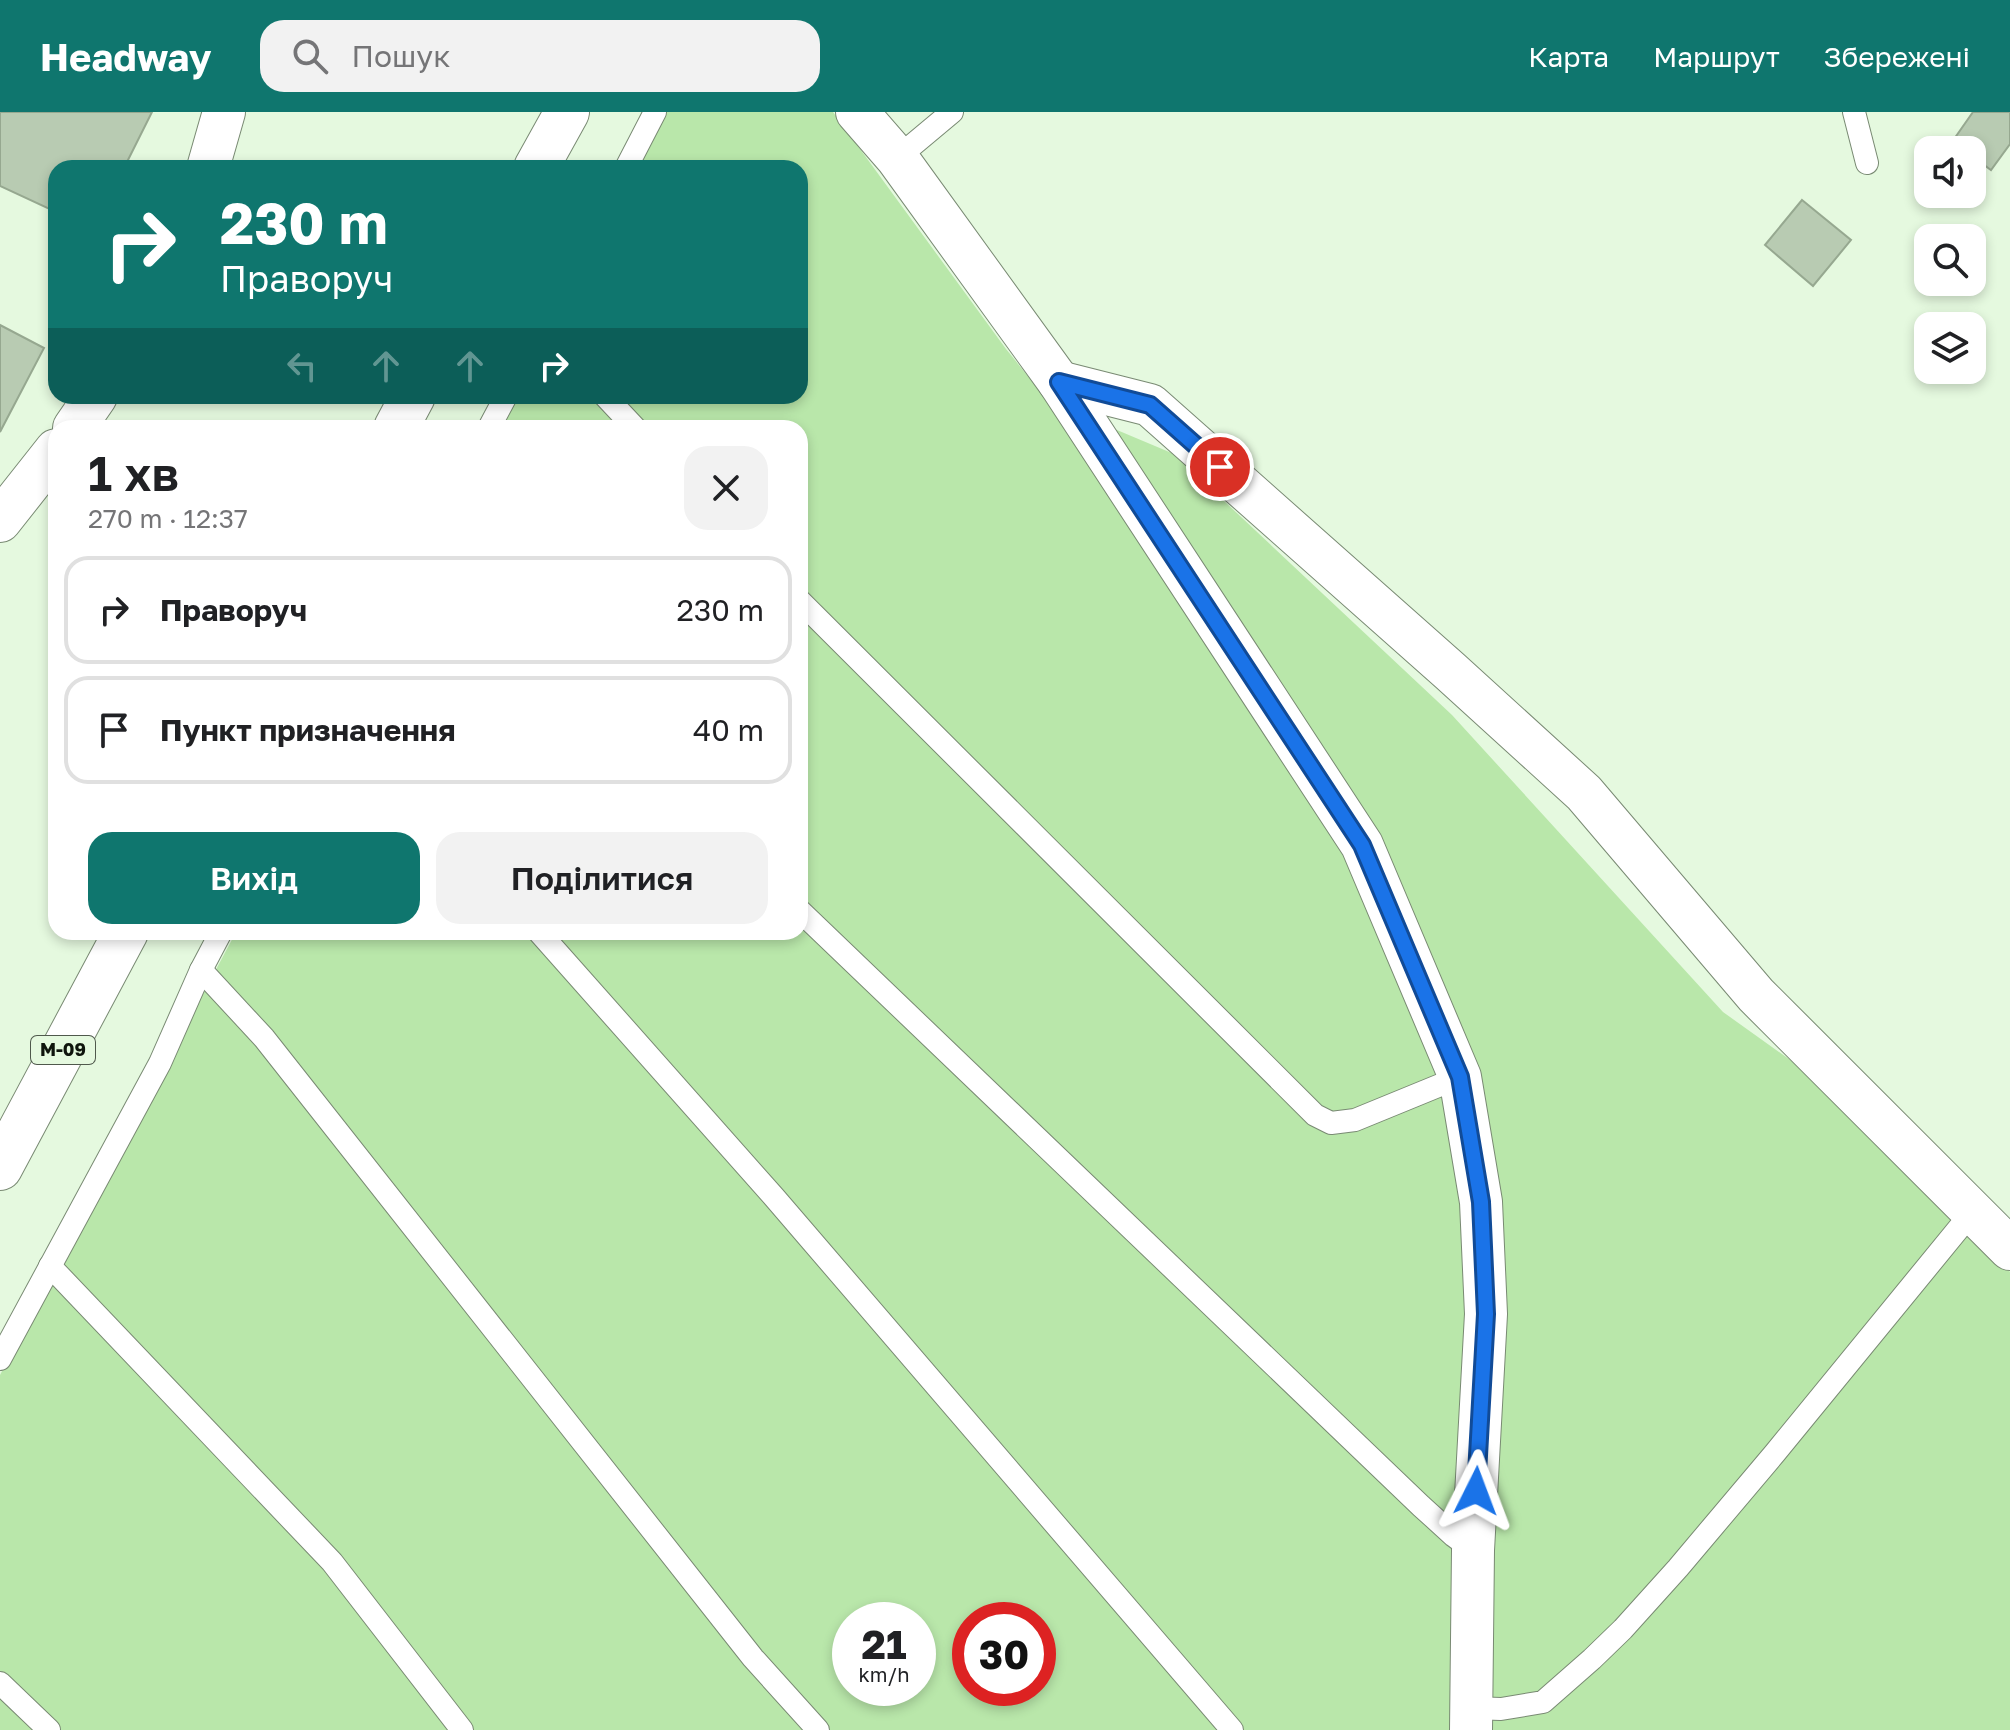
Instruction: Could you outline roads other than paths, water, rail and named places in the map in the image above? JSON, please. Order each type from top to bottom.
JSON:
[{"type":"highway","points":[[540,160],[567,112]]},
{"type":"highway","name":"М-09","points":[[0,1168],[122,940]]},
{"type":"street","points":[[210,160],[224,112]]},
{"type":"street","points":[[857,112],[897,158],[1059,382],[1362,845],[1460,1077],[1481,1202],[1486,1314],[1473,1550],[1471,1719]]},
{"type":"street","points":[[1059,382],[1150,405],[1584,793],[1756,995],[2010,1249]]},
{"type":"street","points":[[0,521],[48,460]]},
{"type":"lane","points":[[630,160],[655,112]]},
{"type":"lane","points":[[897,158],[952,112]]},
{"type":"lane","points":[[1854,112],[1867,163]]},
{"type":"lane","points":[[612,404],[628,420]]},
{"type":"lane","points":[[808,609],[1315,1115],[1331,1123],[1355,1120],[1460,1077]]},
{"type":"lane","points":[[808,919],[1421,1506],[1473,1550]]},
{"type":"lane","points":[[0,1359],[160,1063],[217,940]]},
{"type":"lane","points":[[546,940],[774,1197],[1232,1730]]},
{"type":"lane","points":[[201,970],[264,1038],[753,1658],[818,1730]]},
{"type":"lane","points":[[1471,1719],[1501,1709],[1543,1702],[1613,1639],[1775,1453],[1973,1211]]},
{"type":"lane","points":[[50,1266],[332,1562],[462,1730]]},
{"type":"lane","points":[[0,1683],[49,1730]]}]
